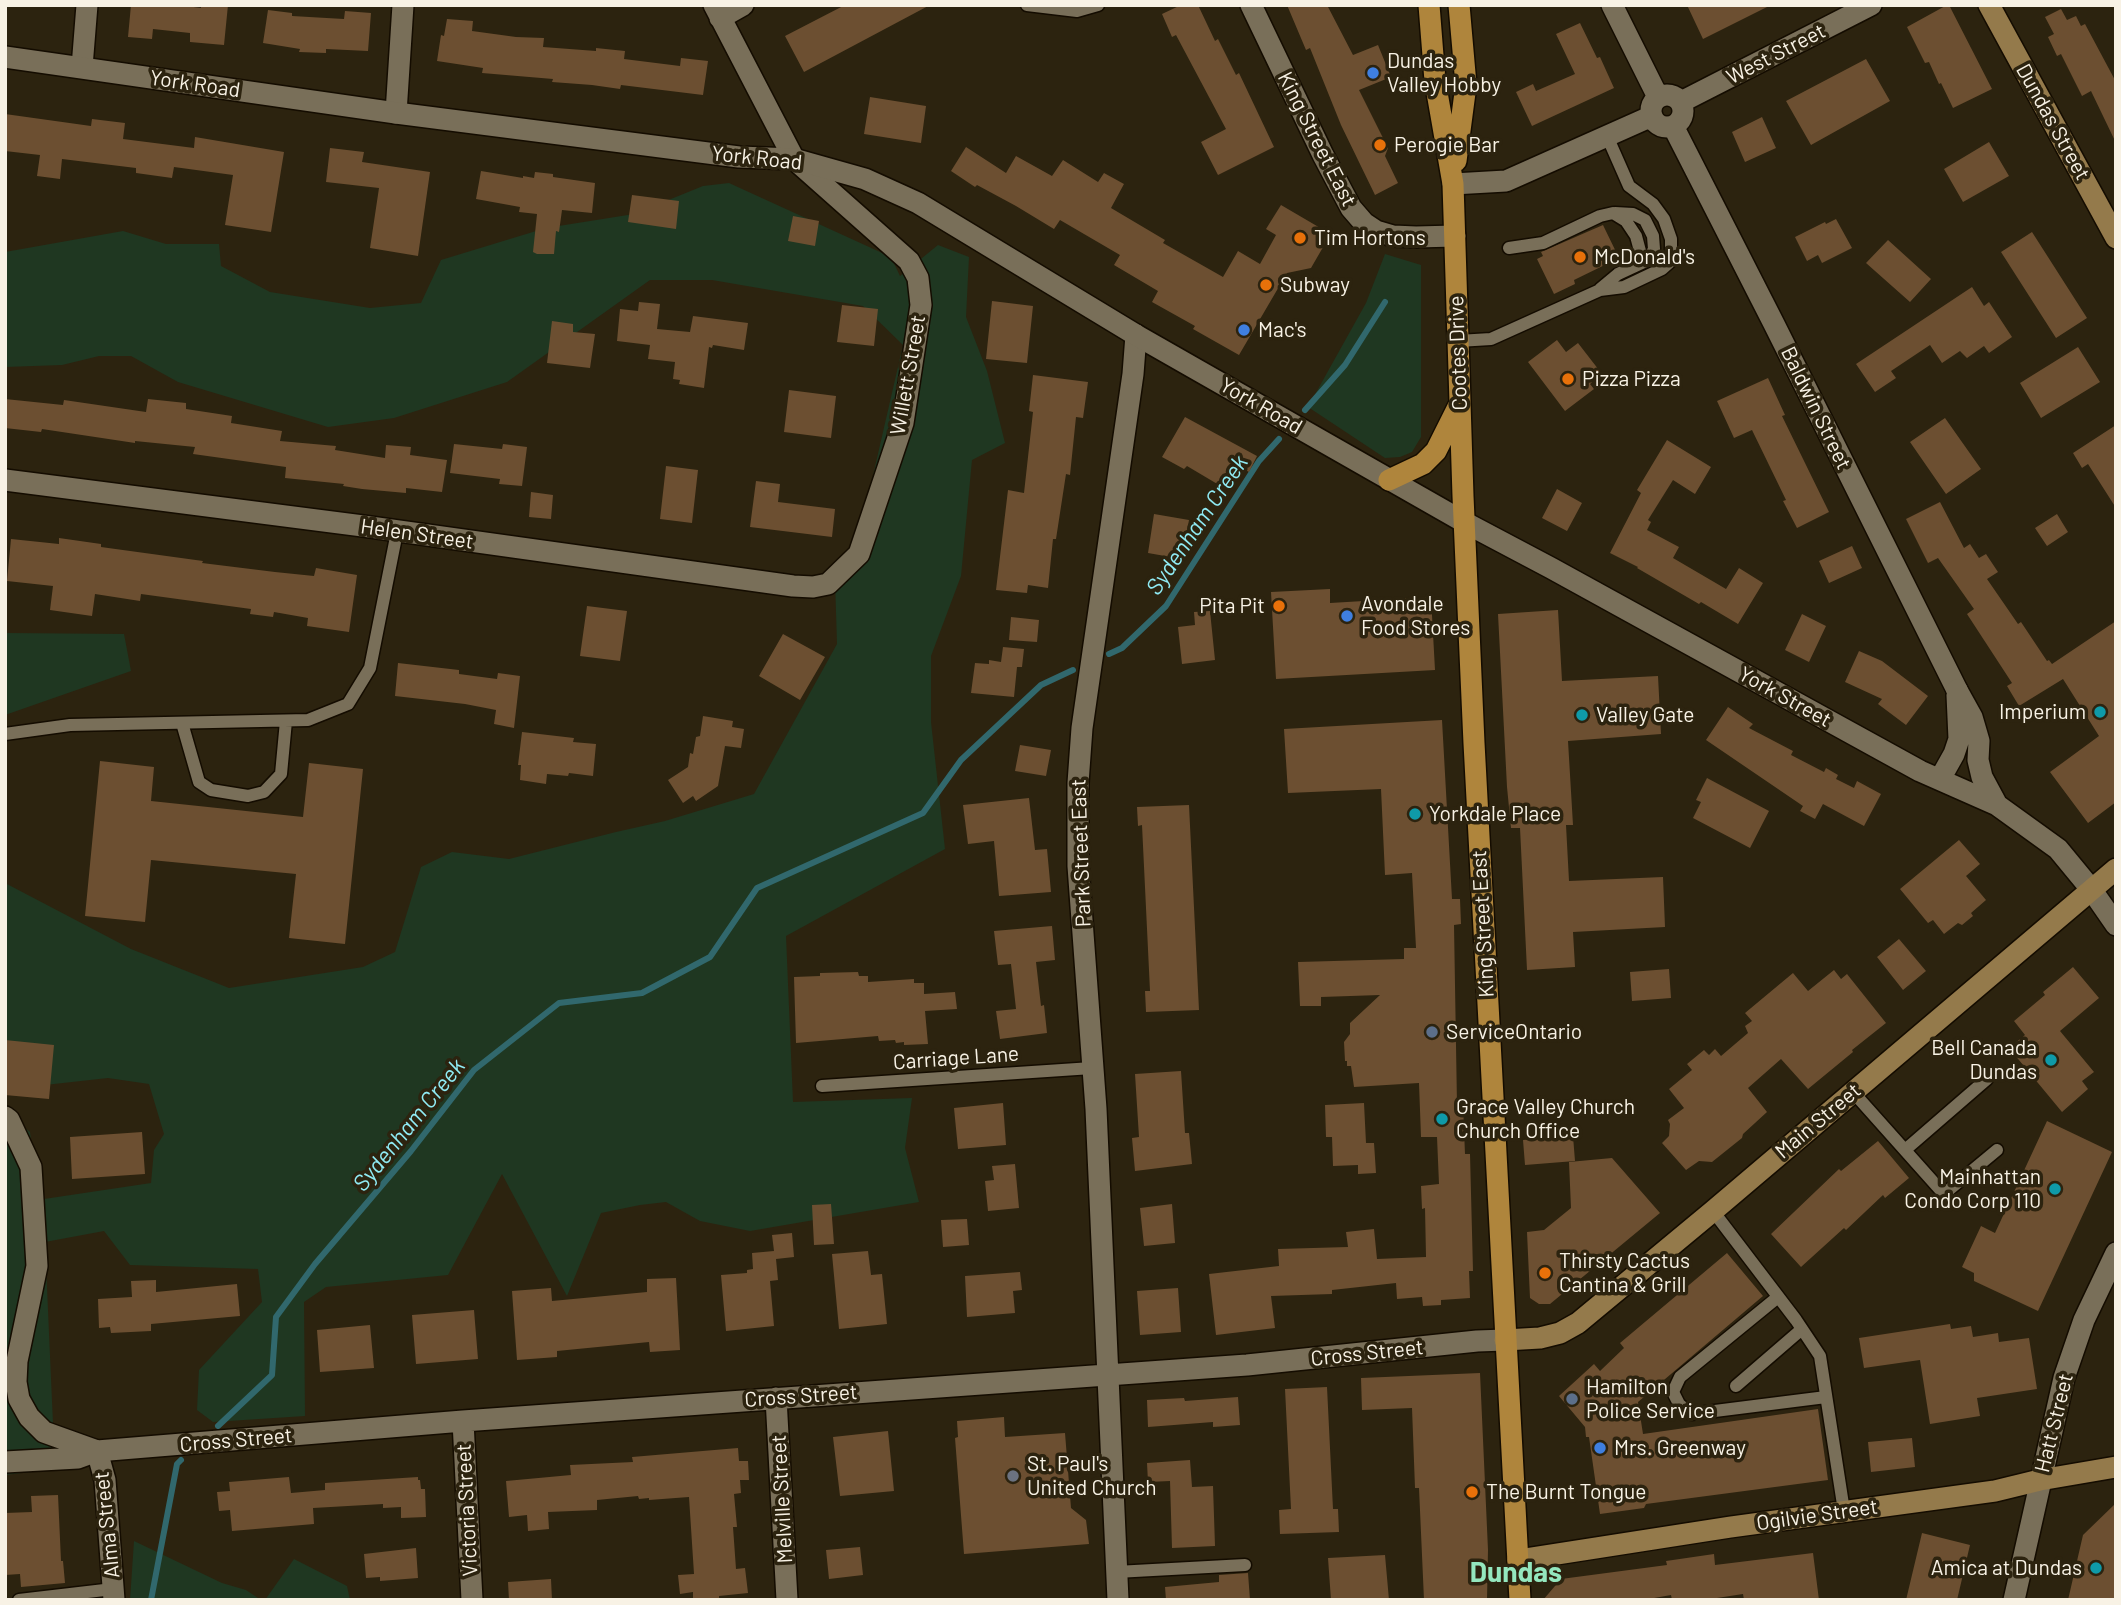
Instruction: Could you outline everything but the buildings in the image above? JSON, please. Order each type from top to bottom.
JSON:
[{"type":"main road","name":"Cootes Drive","points":[[1429,5],[1435,81],[1453,184],[1464,522]]},
{"type":"main road","name":"Cootes Drive","points":[[1453,184],[1465,85],[1459,5]]},
{"type":"main road","name":"Dundas Street","points":[[1989,5],[2116,238]]},
{"type":"main road","points":[[1389,480],[1423,464],[1436,450],[1452,423],[1460,402]]},
{"type":"main road","name":"King Street East","points":[[1464,522],[1520,1600]]},
{"type":"main road","name":"Main Street","points":[[1505,1340],[1540,1338],[1560,1333],[1578,1323],[2116,869]]},
{"type":"main road","name":"Ogilvie Street","points":[[1518,1560],[1730,1527],[1995,1491],[2116,1467]]},
{"type":"street","points":[[82,67],[87,5]]},
{"type":"street","points":[[397,113],[403,5]]},
{"type":"street","points":[[743,5],[717,12],[794,159]]},
{"type":"street","name":"King Street East","points":[[1251,5],[1323,155],[1351,208],[1364,223],[1376,231],[1393,236],[1455,236]]},
{"type":"street","points":[[1453,184],[1506,181],[1607,136],[1655,106],[1671,95],[1681,102],[1683,113],[1678,123],[1673,126],[1660,126],[1655,106],[1612,5]]},
{"type":"street","name":"West Street","points":[[1681,102],[1871,5]]},
{"type":"street","name":"York Road","points":[[5,57],[397,113],[739,157],[794,159],[865,179],[918,203],[1136,335],[1464,522]]},
{"type":"street","name":"Baldwin Street","points":[[1673,126],[1972,717],[1979,741],[1978,760],[1982,777],[1997,804]]},
{"type":"street","name":"Willett Street","points":[[794,159],[909,261],[918,278],[921,305],[903,423],[873,514],[859,554],[828,584]]},
{"type":"street","name":"Park Street East","points":[[1118,1600],[1096,1109],[1078,866],[1079,755],[1133,374],[1136,335]]},
{"type":"street","name":"Helen Street","points":[[5,480],[363,526],[793,586],[813,587],[828,584]]},
{"type":"street","name":"York Street","points":[[1464,522],[1920,771],[1997,804],[2058,849],[2091,890]]},
{"type":"street","points":[[1940,779],[1959,739],[1957,690]]},
{"type":"street","points":[[2091,890],[2116,925]]},
{"type":"street","points":[[5,1116],[31,1167],[37,1266],[17,1361],[16,1382],[19,1399],[29,1417],[44,1432],[97,1451]]},
{"type":"street","name":"Hatt Street","points":[[2014,1600],[2064,1378],[2084,1320],[2116,1253]]},
{"type":"street","points":[[5,1325],[28,1309]]},
{"type":"street","name":"Cross Street","points":[[5,1462],[78,1458],[97,1451],[463,1421],[1247,1365],[1505,1340]]},
{"type":"street","name":"Melville Street","points":[[776,1398],[787,1600]]},
{"type":"street","name":"Victoria Street","points":[[463,1421],[472,1600]]},
{"type":"street","name":"Alma Street","points":[[97,1451],[105,1480],[113,1594]]},
{"type":"lane","points":[[1027,5],[1077,10],[1098,5]]},
{"type":"lane","points":[[1600,289],[1623,287],[1662,269],[1671,261],[1672,254],[1671,239],[1664,219],[1653,204],[1629,186],[1607,136]]},
{"type":"lane","points":[[1458,341],[1490,339],[1600,289],[1618,274],[1631,268],[1639,258],[1640,251],[1636,236],[1626,221],[1613,213],[1600,216],[1543,243],[1509,248]]},
{"type":"lane","points":[[5,734],[70,724],[308,720],[348,704],[370,668],[397,532]]},
{"type":"lane","points":[[182,723],[199,782],[211,790],[248,796],[264,792],[281,774],[286,721]]},
{"type":"lane","name":"Carriage Lane","points":[[822,1086],[1092,1068]]},
{"type":"lane","points":[[1905,1150],[1987,1079]]},
{"type":"lane","points":[[1853,1092],[1944,1194],[1997,1150]]},
{"type":"lane","points":[[1713,1211],[1820,1356],[1844,1511]]},
{"type":"lane","points":[[1779,1297],[1680,1377],[1673,1392],[1679,1404],[1691,1415],[1826,1397]]},
{"type":"lane","points":[[1736,1386],[1802,1329]]},
{"type":"lane","points":[[1116,1572],[1245,1565]]},
{"type":"lane","points":[[19,1600],[113,1594]]},
{"type":"green space","points":[[729,183],[891,257],[900,276],[938,245],[969,257],[966,317],[987,371],[1005,443],[972,460],[961,576],[931,656],[931,722],[945,849],[786,936],[793,1102],[912,1098],[905,1148],[919,1202],[750,1231],[700,1221],[666,1202],[601,1213],[567,1296],[502,1174],[448,1275],[326,1287],[304,1302],[305,1416],[213,1422],[197,1410],[199,1370],[262,1302],[258,1269],[130,1265],[104,1231],[45,1242],[55,1469],[5,1475],[5,1111],[30,1132],[43,1233],[44,1199],[151,1183],[154,1150],[164,1134],[149,1084],[108,1078],[36,1086],[5,1084],[5,883],[131,949],[229,988],[363,967],[395,952],[421,867],[452,852],[509,859],[665,821],[754,794],[837,644],[835,579],[857,545],[903,345],[863,306],[712,280],[650,280],[507,382],[394,418],[328,427],[178,382],[131,356],[99,356],[62,365],[5,367],[5,252],[123,231],[166,244],[219,244],[221,266],[270,292],[370,308],[421,303],[441,260],[546,228],[634,214],[703,186]]},
{"type":"green space","points":[[1385,254],[1421,265],[1421,437],[1412,452],[1400,457],[1385,458],[1308,407],[1366,303]]},
{"type":"green space","points":[[5,633],[124,634],[131,671],[5,715]]},
{"type":"green space","points":[[134,1541],[222,1583],[246,1590],[261,1600],[130,1600]]},
{"type":"green space","points":[[294,1559],[347,1586],[350,1600],[265,1600]]},
{"type":"waterway","name":"Sydenham Creek","points":[[1305,410],[1345,365],[1385,302]]},
{"type":"waterway","name":"Sydenham Creek","points":[[1109,654],[1122,648],[1166,606],[1259,461],[1279,439]]},
{"type":"waterway","name":"Sydenham Creek","points":[[218,1426],[272,1375],[276,1317],[315,1264],[411,1151],[474,1070],[559,1003],[642,993],[710,957],[757,888],[923,813],[961,760],[1041,685],[1073,670]]},
{"type":"waterway","name":"Sydenham Creek","points":[[151,1600],[177,1464],[181,1460]]},
{"type":"place","name":"Dundas Valley Hobby","points":[[1373,73]]},
{"type":"place","name":"Perogie Bar","points":[[1380,145]]},
{"type":"place","name":"Tim Hortons","points":[[1300,238]]},
{"type":"place","name":"McDonald's","points":[[1580,257]]},
{"type":"place","name":"Subway","points":[[1266,285]]},
{"type":"place","name":"Mac's","points":[[1244,330]]},
{"type":"place","name":"Pizza Pizza","points":[[1568,379]]},
{"type":"place","name":"Pita Pit","points":[[1279,606]]},
{"type":"place","name":"Avondale Food Stores","points":[[1347,616]]},
{"type":"place","name":"Imperium","points":[[2100,712]]},
{"type":"place","name":"Valley Gate","points":[[1582,715]]},
{"type":"place","name":"Yorkdale Place","points":[[1415,814]]},
{"type":"place","name":"ServiceOntario","points":[[1432,1032]]},
{"type":"place","name":"Bell Canada Dundas","points":[[2051,1060]]},
{"type":"place","name":"Grace Valley Church Church Office","points":[[1442,1119]]},
{"type":"place","name":"Mainhattan Condo Corp 110","points":[[2055,1189]]},
{"type":"place","name":"Thirsty Cactus Cantina & Grill","points":[[1545,1273]]},
{"type":"place","name":"Hamilton Police Service","points":[[1572,1399]]},
{"type":"place","name":"Mrs. Greenway","points":[[1600,1448]]},
{"type":"place","name":"St. Paul's United Church","points":[[1013,1476]]},
{"type":"place","name":"The Burnt Tongue","points":[[1472,1492]]},
{"type":"place","name":"Amica at Dundas","points":[[2096,1568]]},
{"type":"district","name":"Dundas","points":[[1516,1573]]}]
